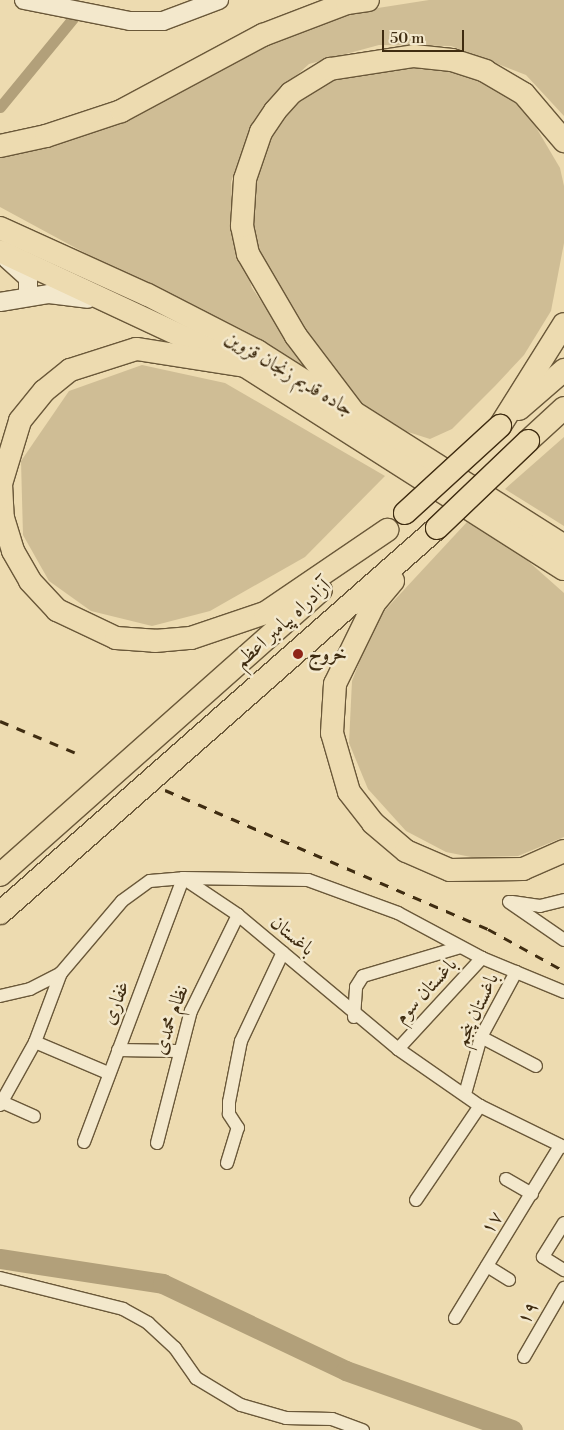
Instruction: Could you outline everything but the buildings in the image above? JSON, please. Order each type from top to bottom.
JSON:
[{"type":"highway","points":[[0,146],[46,136],[121,111],[263,35],[347,3],[368,0]]},
{"type":"highway","points":[[352,410],[291,329],[248,254],[242,226],[244,179],[261,132],[275,111],[291,93],[330,69],[414,56],[452,60],[485,71],[524,94],[564,141]]},
{"type":"highway","name":"جاده قدیم زنجان قزوین","points":[[0,228],[198,321],[352,410],[564,546]]},
{"type":"highway","name":"جاده قدیم زنجان قزوین","points":[[0,253],[138,312],[245,366],[526,540],[564,569]]},
{"type":"highway","points":[[500,426],[564,324]]},
{"type":"highway","points":[[245,366],[136,349],[70,370],[44,391],[20,421],[1,484],[3,518],[12,551],[30,581],[57,610],[116,638],[154,641],[191,638],[265,613],[387,530]]},
{"type":"highway","name":"آزادراه پیامبر اعظم","points":[[0,875],[564,370]]},
{"type":"highway","name":"آزادراه پیامبر اعظم","points":[[0,913],[437,528],[564,408]]},
{"type":"highway","points":[[437,528],[374,604],[336,684],[332,733],[349,792],[373,823],[406,851],[450,870],[523,869],[564,851]]},
{"type":"highway","points":[[526,540],[564,577]]},
{"type":"main road","points":[[27,0],[92,17],[163,21],[220,0]]},
{"type":"main road","points":[[0,253],[28,278],[28,296]]},
{"type":"main road","points":[[0,302],[28,296],[70,295],[138,312]]},
{"type":"street","name":"باغستان","points":[[183,878],[238,915],[284,952],[354,1017],[398,1049],[480,1106],[562,1147]]},
{"type":"street","points":[[34,1116],[1,1104],[35,1042],[61,972],[122,901],[150,881],[183,878],[308,880],[398,912],[482,958],[564,992]]},
{"type":"street","name":"غفاری","points":[[84,1142],[108,1072],[183,878]]},
{"type":"street","points":[[564,900],[540,906],[508,902],[564,940]]},
{"type":"street","name":"نظام محمدی","points":[[157,1143],[178,1051],[202,986],[238,915]]},
{"type":"street","points":[[354,1017],[356,987],[363,976],[460,947]]},
{"type":"street","points":[[228,1163],[238,1128],[229,1114],[229,1102],[241,1041],[284,952]]},
{"type":"street","name":"باغستان سوم","points":[[398,1049],[482,958]]},
{"type":"street","points":[[0,996],[30,989],[61,972]]},
{"type":"street","name":"باغستان پنجم","points":[[465,1094],[481,1037],[516,972]]},
{"type":"street","points":[[481,1037],[536,1066]]},
{"type":"street","points":[[35,1042],[108,1072]]},
{"type":"street","points":[[118,1050],[178,1051]]},
{"type":"street","points":[[416,1200],[480,1106]]},
{"type":"street","name":"۱۷","points":[[455,1318],[562,1147]]},
{"type":"street","points":[[506,1179],[532,1194]]},
{"type":"street","points":[[564,1223],[544,1258],[564,1270]]},
{"type":"street","points":[[487,1266],[509,1280]]},
{"type":"street","points":[[0,1278],[123,1309],[148,1323],[175,1348],[196,1378],[241,1406],[286,1418],[332,1419],[363,1430]]},
{"type":"street","name":"۱۹","points":[[524,1357],[564,1288]]},
{"type":"shaded area","points":[[429,0],[564,0],[564,116],[526,75],[451,46],[379,45],[309,64],[271,99],[248,136],[231,182],[234,226],[252,288],[314,377],[0,207],[0,154],[86,135],[129,117],[203,67],[346,13]]},
{"type":"shaded area","points":[[380,63],[435,65],[491,85],[527,112],[560,168],[564,186],[564,243],[551,311],[524,355],[495,386],[452,429],[430,439],[386,425],[357,405],[269,283],[249,224],[251,177],[267,131],[323,80]]},
{"type":"shaded area","points":[[142,365],[225,383],[385,476],[305,557],[210,611],[152,626],[91,611],[49,581],[23,535],[21,461],[69,391]]},
{"type":"shaded area","points":[[564,437],[564,526],[505,489]]},
{"type":"shaded area","points":[[467,522],[519,553],[564,593],[564,837],[518,856],[471,857],[446,852],[406,831],[368,789],[349,743],[352,681],[375,621]]},
{"type":"waterway","points":[[0,107],[73,18]]},
{"type":"waterway","points":[[0,1259],[163,1284],[346,1371],[513,1430]]},
{"type":"railway","points":[[0,721],[81,755]]},
{"type":"railway","points":[[165,790],[488,929],[564,971]]},
{"type":"place","name":"خروج","points":[[298,654]]}]
